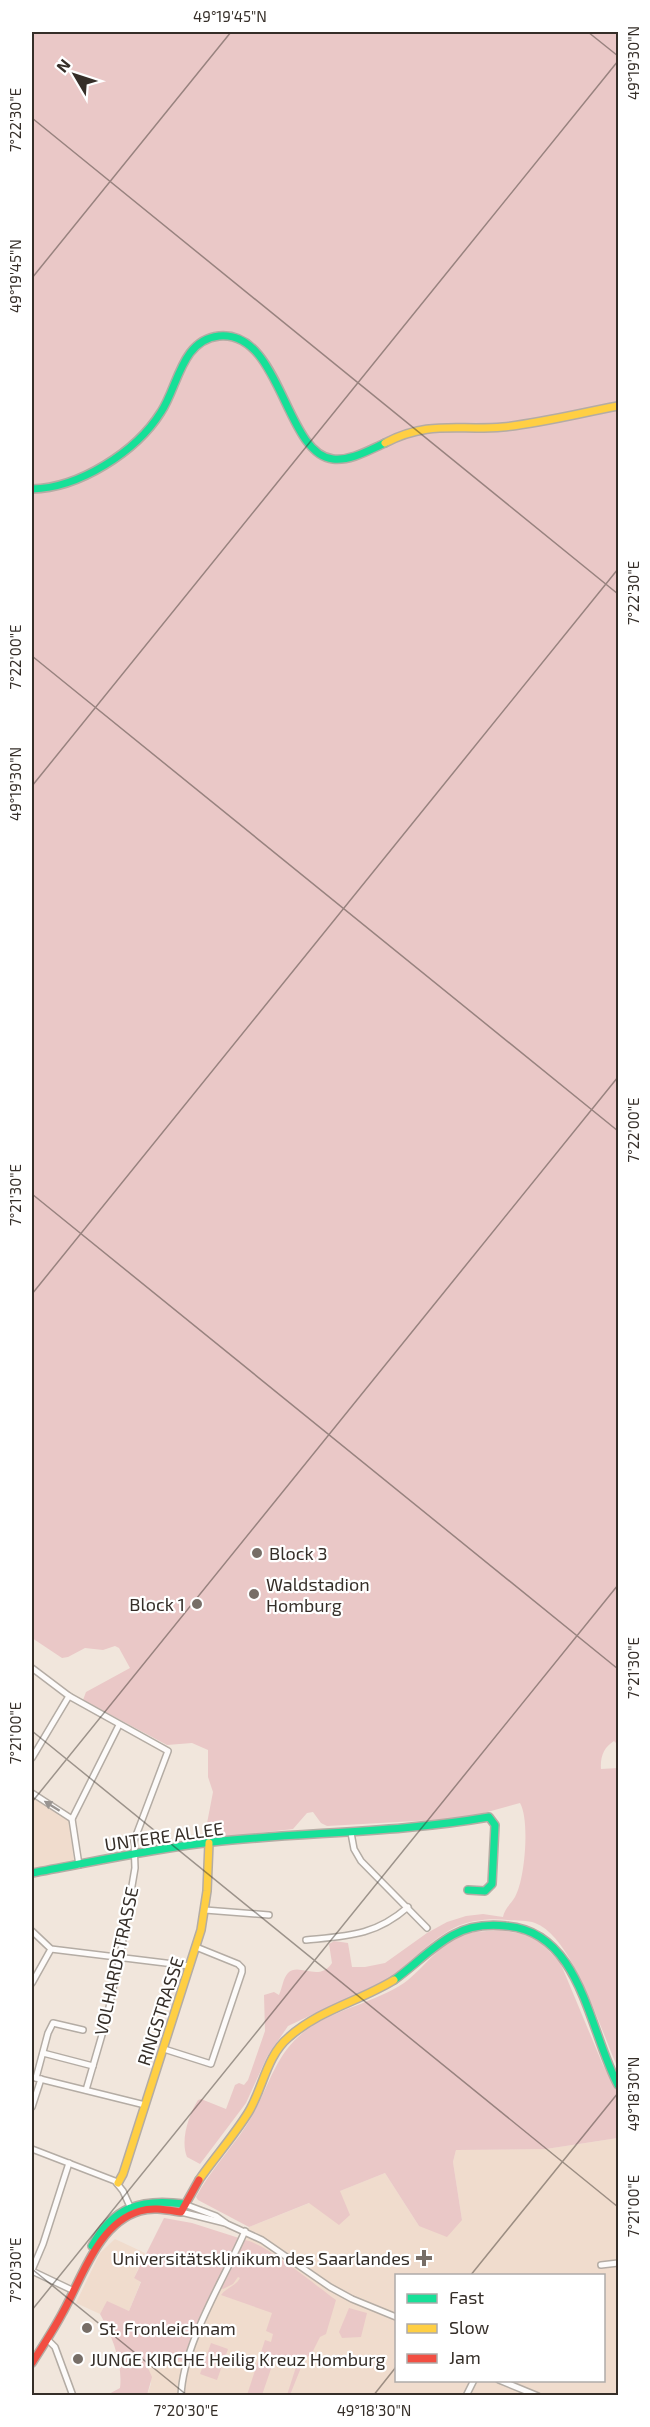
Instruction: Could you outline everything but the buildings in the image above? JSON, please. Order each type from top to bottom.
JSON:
[{"type":"street","points":[[32,489],[53,488],[76,481],[143,434],[161,413],[190,352],[199,342],[215,336],[231,336],[244,340],[251,346],[307,440],[313,448],[327,458],[348,458],[413,430],[501,427],[618,406]]},
{"type":"street","points":[[32,1668],[69,1696],[119,1725],[72,1819],[79,1865]]},
{"type":"street","points":[[32,1758],[69,1696]]},
{"type":"street","name":"VOLHARDSTRASSE","points":[[86,2090],[120,1957],[135,1868],[134,1841],[168,1751],[119,1725]]},
{"type":"street","points":[[32,1793],[72,1819]]},
{"type":"street","name":"UNTERE ALLEE","points":[[32,1873],[209,1843],[441,1827],[489,1817],[495,1825],[492,1884],[490,1889],[484,1891],[468,1890]]},
{"type":"street","points":[[351,1833],[357,1856],[427,1928]]},
{"type":"street","name":"RINGSTRASSE","points":[[118,2183],[196,1947],[205,1910],[209,1843]]},
{"type":"street","points":[[306,1940],[366,1932],[389,1922],[408,1907]]},
{"type":"street","points":[[205,1910],[269,1915]]},
{"type":"street","points":[[181,2212],[205,2169],[249,2110],[273,2057],[287,2037],[306,2024],[389,1984],[403,1975],[447,1937],[464,1928],[485,1924],[503,1924],[531,1931],[549,1942],[570,1970],[618,2085]]},
{"type":"street","points":[[32,1931],[51,1949],[190,1966]]},
{"type":"street","points":[[164,2049],[211,2064],[242,1968],[227,1958],[196,1947]]},
{"type":"street","points":[[32,1983],[51,1949]]},
{"type":"street","name":"VOLHARDSTRASSE","points":[[32,2107],[36,2078],[48,2033],[53,2023],[83,2030]]},
{"type":"street","points":[[43,2053],[93,2066]]},
{"type":"street","points":[[36,2078],[145,2105]]},
{"type":"street","points":[[32,2149],[118,2183],[132,2210]]},
{"type":"street","points":[[69,2163],[43,2244],[32,2270],[74,2291]]},
{"type":"street","points":[[32,2363],[48,2340],[74,2291],[102,2229],[111,2219],[158,2201],[184,2204],[216,2216],[227,2224]]},
{"type":"street","points":[[132,2210],[157,2208],[181,2212],[245,2231],[276,2249],[330,2287],[358,2302],[395,2317]]},
{"type":"street","points":[[181,2396],[186,2363],[196,2336],[245,2231]]},
{"type":"street","points":[[601,2265],[618,2263]]},
{"type":"street","points":[[48,2340],[55,2347],[73,2396]]},
{"type":"street","points":[[466,2396],[473,2382]]},
{"type":"street","points":[[504,2382],[538,2396]]},
{"type":"shaded area","points":[[32,32],[618,32],[618,1745],[614,1741],[603,1753],[601,1769],[618,1768],[618,2068],[584,1987],[562,1946],[549,1932],[529,1921],[494,1919],[473,1921],[445,1933],[384,1981],[288,2026],[267,2057],[246,2103],[200,2164],[187,2157],[185,2150],[185,2135],[192,2112],[198,2100],[201,2099],[226,2109],[235,2085],[239,2083],[244,2085],[248,2080],[265,2031],[264,1995],[274,1992],[279,1995],[286,1975],[293,1970],[315,1972],[327,1969],[332,1963],[329,1944],[334,1941],[348,1943],[352,1967],[365,1967],[385,1963],[427,1933],[447,1922],[483,1914],[503,1917],[515,1897],[521,1878],[525,1850],[525,1822],[520,1803],[473,1816],[452,1819],[327,1826],[321,1823],[313,1812],[307,1813],[293,1829],[204,1839],[213,1792],[208,1777],[208,1750],[192,1743],[167,1745],[83,1700],[86,1692],[130,1668],[119,1648],[115,1646],[103,1650],[85,1648],[62,1658],[32,1638]]},
{"type":"shaded area","points":[[32,1796],[69,1819],[74,1862],[32,1870]]},
{"type":"shaded area","points":[[500,1930],[529,1935],[560,1962],[603,2065],[618,2093],[618,2138],[546,2149],[456,2150],[453,2162],[462,2220],[447,2237],[419,2226],[385,2173],[340,2191],[350,2215],[339,2225],[309,2203],[249,2227],[198,2200],[196,2197],[202,2187],[254,2113],[279,2061],[297,2038],[319,2022],[393,1990],[412,1977],[442,1948],[458,1937],[472,1932]]},
{"type":"shaded area","name":"Universitätsklinikum des Saarlandes","points":[[618,2138],[618,2395],[147,2396],[151,2384],[149,2361],[154,2358],[167,2357],[206,2309],[239,2238],[243,2240],[249,2227],[385,2173],[419,2226],[462,2220],[453,2162],[456,2150],[546,2149]]},
{"type":"shaded area","points":[[164,2218],[192,2223],[239,2238],[184,2362],[162,2357],[149,2361],[148,2368],[152,2377],[147,2395],[107,2395],[120,2388],[120,2369],[109,2331],[100,2314],[107,2301],[129,2311],[141,2282],[134,2278]]},
{"type":"shaded area","name":"Universitätsklinikum des Saarlandes","points":[[115,2239],[145,2253],[134,2278],[141,2281],[129,2311],[107,2302],[100,2314],[76,2303],[100,2253]]},
{"type":"shaded area","points":[[243,2240],[275,2255],[336,2300],[326,2334],[320,2337],[312,2353],[304,2360],[290,2395],[287,2395],[296,2367],[274,2360],[262,2395],[247,2395],[265,2340],[271,2342],[273,2334],[266,2331],[272,2313],[221,2295],[240,2278],[238,2277],[233,2284],[221,2288]]},
{"type":"shaded area","points":[[349,2308],[367,2313],[361,2337],[342,2338],[339,2332]]},
{"type":"shaded area","points":[[211,2343],[228,2349],[217,2380],[200,2374]]},
{"type":"traffic: fast","points":[[32,489],[50,487],[87,475],[122,454],[137,441],[161,412],[188,355],[206,339],[219,336],[240,339],[256,352],[270,371],[304,437],[317,452],[333,459],[340,459],[360,454],[385,443]]},
{"type":"traffic: fast","points":[[32,1873],[212,1842],[420,1826],[489,1817],[495,1825],[492,1884],[485,1891],[468,1890]]},
{"type":"traffic: fast","points":[[394,1980],[437,1945],[465,1930],[478,1926],[499,1925],[531,1932],[551,1945],[567,1964],[590,2012],[618,2085]]},
{"type":"traffic: fast","points":[[92,2246],[109,2222],[130,2208],[154,2203],[184,2204]]},
{"type":"traffic: slow","points":[[385,443],[416,431],[503,427],[618,406]]},
{"type":"traffic: slow","points":[[118,2183],[123,2174],[201,1930],[207,1891],[209,1843]]},
{"type":"traffic: slow","points":[[199,2180],[248,2113],[270,2063],[281,2045],[313,2020],[394,1980]]},
{"type":"traffic: jam","points":[[32,2363],[60,2318],[102,2239],[125,2217],[140,2211],[160,2209],[181,2212],[199,2180]]},
{"type":"place","name":"Block 3","points":[[257,1553]]},
{"type":"place","name":"Waldstadion Homburg","points":[[254,1594]]},
{"type":"place","name":"Block 1","points":[[197,1604]]},
{"type":"place","name":"Universitätsklinikum des Saarlandes","points":[[424,2258]]},
{"type":"place","name":"St. Fronleichnam","points":[[87,2328]]},
{"type":"place","name":"JUNGE KIRCHE Heilig Kreuz Homburg","points":[[78,2359]]}]
